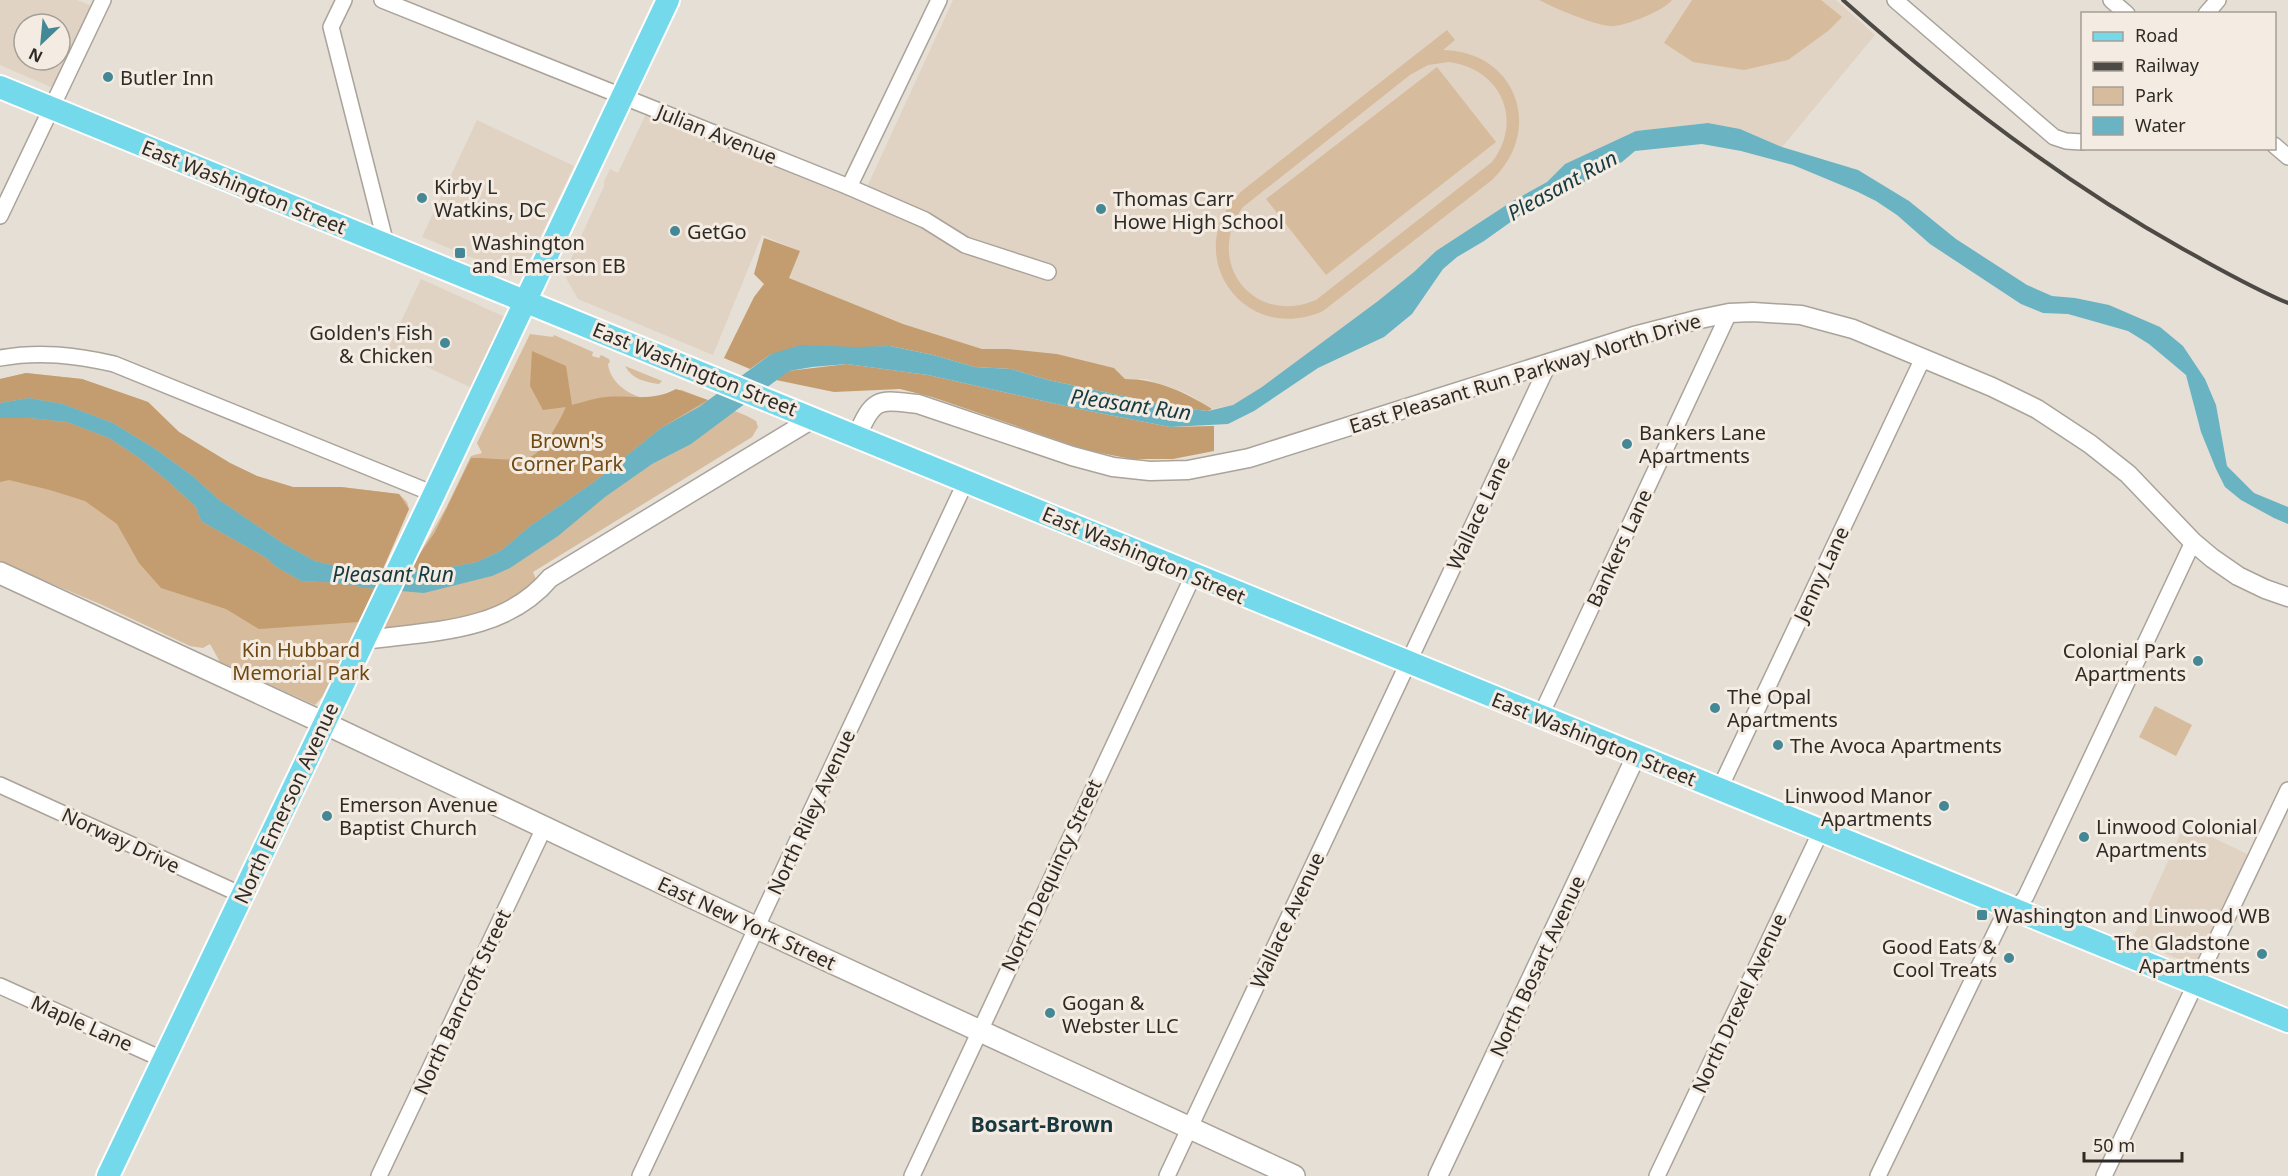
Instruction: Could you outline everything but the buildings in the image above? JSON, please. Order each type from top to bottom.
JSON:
[{"type":"main road","name":"North Emerson Avenue","points":[[108,1176],[668,0]]},
{"type":"main road","name":"East Washington Street","points":[[0,87],[2288,1022]]},
{"type":"main road","name":"East New York Street","points":[[0,573],[757,928],[1294,1176]]},
{"type":"street","points":[[0,216],[103,0]]},
{"type":"street","points":[[344,0],[331,27],[386,244]]},
{"type":"street","name":"Julian Avenue","points":[[382,0],[849,187],[925,220],[965,245],[1048,272]]},
{"type":"street","points":[[849,187],[939,0]]},
{"type":"street","points":[[1895,0],[2054,137],[2081,142]]},
{"type":"street","points":[[2111,0],[2125,12]]},
{"type":"street","points":[[2208,12],[2218,0]]},
{"type":"street","points":[[2276,147],[2288,157]]},
{"type":"street","name":"East Pleasant Run Parkway North Drive","points":[[856,436],[865,417],[874,405],[881,401],[918,404],[1089,461],[1138,470],[1188,470],[1249,458],[1634,336],[1729,313],[1789,314],[1853,329],[2014,396],[2071,429],[2128,474],[2193,542],[2238,576],[2288,597]]},
{"type":"street","name":"Bankers Lane","points":[[1540,717],[1729,313]]},
{"type":"street","points":[[0,358],[53,354],[83,357],[114,364],[434,494]]},
{"type":"street","name":"Jenny Lane","points":[[1719,790],[1923,358]]},
{"type":"street","name":"Wallace Lane","points":[[1408,663],[1549,363]]},
{"type":"street","points":[[364,640],[443,631],[474,624],[504,613],[536,595],[550,578],[814,418]]},
{"type":"street","name":"North Riley Avenue","points":[[640,1176],[966,481]]},
{"type":"street","points":[[1878,1176],[2000,923],[2007,913],[2014,910],[2026,896],[2193,542]]},
{"type":"street","name":"North Dequincy Street","points":[[912,1176],[1193,576]]},
{"type":"street","name":"Wallace Avenue","points":[[1167,1176],[1408,663]]},
{"type":"street","name":"North Bosart Avenue","points":[[1438,1176],[1636,756]]},
{"type":"street","name":"Norway Drive","points":[[0,785],[242,896]]},
{"type":"street","points":[[2104,1176],[2288,790]]},
{"type":"street","name":"North Bancroft Street","points":[[379,1176],[544,828]]},
{"type":"street","name":"North Drexel Avenue","points":[[1657,1176],[1821,831]]},
{"type":"street","name":"Maple Lane","points":[[0,986],[164,1060]]},
{"type":"shaded area","points":[[0,0],[77,0],[92,6],[72,48],[72,12],[12,12],[12,70],[0,65]]},
{"type":"shaded area","name":"Thomas Carr Howe High School","points":[[953,0],[1836,0],[1875,35],[1782,147],[1740,129],[1708,123],[1636,131],[1565,164],[1547,182],[1511,202],[1436,251],[1378,301],[1262,387],[1233,405],[1212,409],[1186,393],[1146,379],[1124,379],[1114,368],[1057,354],[982,349],[903,324],[789,278],[799,251],[762,235],[713,355],[578,299],[565,272],[610,169],[618,173],[646,114],[861,200]]},
{"type":"shaded area","points":[[16,72],[61,72],[53,88]]},
{"type":"shaded area","points":[[477,120],[574,166],[522,275],[516,276],[422,237]]},
{"type":"shaded area","points":[[421,279],[505,317],[472,388],[388,349]]},
{"type":"shaded area","points":[[2185,824],[2251,856],[2198,967],[2132,940]]},
{"type":"green space","points":[[1539,0],[1672,0],[1642,18],[1609,26],[1583,19]]},
{"type":"green space","points":[[1692,0],[1821,0],[1842,17],[1828,31],[1788,60],[1744,70],[1693,62],[1664,43]]},
{"type":"green space","points":[[1447,30],[1455,40],[1443,50],[1468,54],[1489,64],[1505,78],[1515,97],[1519,117],[1517,139],[1508,160],[1492,180],[1323,311],[1294,319],[1267,316],[1245,304],[1228,287],[1218,264],[1216,239],[1224,214],[1243,190]],"holes":[[[1449,62],[1467,67],[1482,75],[1494,86],[1502,99],[1506,114],[1506,130],[1501,146],[1492,162],[1316,300],[1293,306],[1273,305],[1255,297],[1241,284],[1232,268],[1229,249],[1232,228],[1243,207],[1410,75],[1428,65]]]},
{"type":"green space","points":[[1437,67],[1496,142],[1326,275],[1266,199]]},
{"type":"green space","points":[[764,238],[800,251],[789,278],[903,324],[982,349],[1057,354],[1114,368],[1125,379],[1159,384],[1192,397],[1212,409],[1208,411],[1179,408],[1048,380],[1011,369],[975,367],[890,346],[771,354],[750,369],[724,358],[754,297],[764,284],[754,274]]},
{"type":"green space","name":"Brown's Corner Park","points":[[530,334],[553,337],[554,335],[593,352],[592,356],[599,358],[601,355],[609,359],[608,364],[613,378],[625,390],[639,397],[654,398],[682,390],[747,416],[756,421],[758,427],[752,437],[533,572],[539,587],[522,599],[439,628],[387,629],[385,626],[417,558],[446,508],[471,456],[482,453],[477,443]]},
{"type":"green space","points":[[532,351],[566,366],[572,405],[606,397],[659,395],[676,389],[708,400],[661,428],[594,482],[530,526],[502,550],[477,562],[431,571],[411,570],[435,532],[471,458],[511,459],[532,456],[547,441],[556,426],[566,407],[543,410],[530,386]]},
{"type":"green space","points":[[847,364],[928,375],[1170,427],[1214,426],[1214,451],[1173,459],[1131,459],[1086,450],[932,397],[900,389],[834,392],[776,380],[788,371]]},
{"type":"green space","points":[[625,366],[662,381],[659,384],[639,379]]},
{"type":"green space","name":"Kin Hubbard Memorial Park","points":[[26,373],[82,379],[148,402],[179,432],[230,463],[257,476],[293,487],[341,487],[399,494],[407,502],[409,509],[370,599],[323,696],[315,705],[220,662],[210,644],[203,648],[190,646],[100,604],[0,562],[0,379]]},
{"type":"green space","points":[[26,373],[82,379],[148,402],[179,432],[230,463],[257,476],[293,487],[341,487],[399,494],[409,509],[382,571],[342,568],[315,561],[284,544],[218,499],[194,477],[157,450],[113,423],[63,404],[29,398],[0,403],[0,379]]},
{"type":"green space","points":[[0,418],[67,422],[109,438],[138,457],[169,482],[196,507],[201,521],[265,557],[275,566],[301,581],[341,583],[374,589],[359,622],[259,629],[226,609],[161,588],[139,563],[117,524],[85,501],[9,480],[0,482]]},
{"type":"green space","points":[[2155,706],[2192,725],[2176,756],[2139,737]]},
{"type":"water","name":"Pleasant Run","points":[[1708,123],[1740,129],[1782,147],[1858,170],[1909,201],[1956,239],[2027,285],[2052,296],[2109,305],[2160,327],[2183,346],[2205,379],[2216,405],[2227,466],[2254,493],[2288,507],[2288,524],[2241,500],[2225,487],[2201,432],[2186,375],[2149,344],[2128,331],[2068,314],[2043,313],[2021,304],[1930,244],[1897,215],[1858,192],[1793,165],[1741,151],[1702,144],[1635,151],[1622,162],[1602,171],[1563,195],[1537,203],[1443,269],[1412,314],[1384,337],[1318,368],[1254,411],[1228,424],[1170,427],[928,375],[847,364],[789,371],[691,444],[652,464],[605,497],[558,536],[510,568],[492,576],[424,593],[366,588],[341,583],[301,581],[275,566],[265,557],[201,521],[196,507],[169,482],[138,457],[109,438],[67,422],[0,418],[0,403],[29,398],[63,404],[113,423],[157,450],[194,477],[218,499],[284,544],[315,561],[343,568],[431,571],[477,562],[502,550],[530,526],[594,482],[661,428],[699,407],[771,354],[801,345],[890,346],[975,367],[1011,369],[1048,380],[1179,408],[1208,411],[1233,405],[1262,387],[1378,301],[1436,251],[1511,202],[1547,182],[1565,164],[1636,131]]},
{"type":"railway","points":[[1843,0],[1964,102],[2049,165],[2183,249],[2288,303]]},
{"type":"place","name":"Butler Inn","points":[[108,77]]},
{"type":"place","name":"Kirby L Watkins, DC","points":[[422,198]]},
{"type":"place","name":"Thomas Carr Howe High School","points":[[1101,209]]},
{"type":"place","name":"GetGo","points":[[675,231]]},
{"type":"place","name":"Washington and Emerson EB","points":[[460,253]]},
{"type":"place","name":"Golden's Fish & Chicken","points":[[445,343]]},
{"type":"place","name":"Bankers Lane Apartments","points":[[1627,444]]},
{"type":"place","name":"Colonial Park Apartments","points":[[2198,661]]},
{"type":"place","name":"The Opal Apartments","points":[[1715,708]]},
{"type":"place","name":"The Avoca Apartments","points":[[1778,745]]},
{"type":"place","name":"Linwood Manor Apartments","points":[[1944,806]]},
{"type":"place","name":"Emerson Avenue Baptist Church","points":[[327,816]]},
{"type":"place","name":"Linwood Colonial Apartments","points":[[2084,837]]},
{"type":"place","name":"Washington and Linwood WB","points":[[1982,915]]},
{"type":"place","name":"The Gladstone Apartments","points":[[2262,954]]},
{"type":"place","name":"Good Eats & Cool Treats","points":[[2009,958]]},
{"type":"place","name":"Gogan & Webster LLC","points":[[1050,1013]]},
{"type":"district","name":"Bosart-Brown","points":[[1042,1124]]}]
